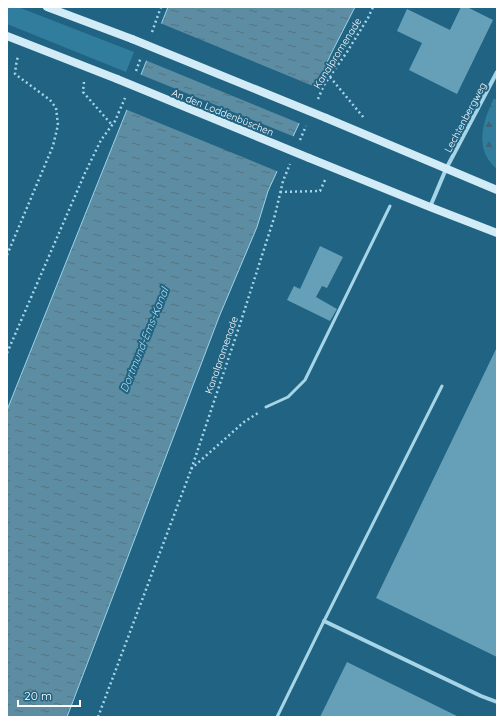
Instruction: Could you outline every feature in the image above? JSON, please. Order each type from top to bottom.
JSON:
[{"type":"main road","points":[[48,7],[132,39],[326,118],[497,190]]},
{"type":"main road","name":"An den Loddenbüschen","points":[[7,36],[497,233]]},
{"type":"street","name":"Lechtenbergweg","points":[[430,207],[446,169],[497,72]]},
{"type":"street","points":[[324,621],[481,696],[497,702]]},
{"type":"lane","points":[[266,407],[288,397],[305,380],[390,206]]},
{"type":"lane","points":[[277,717],[442,386]]},
{"type":"path","name":"Kanalpromenade","points":[[315,105],[324,85],[360,32],[374,7]]},
{"type":"path","points":[[7,255],[53,146],[58,125],[56,108],[50,100],[15,74],[18,56]]},
{"type":"path","points":[[330,77],[366,120]]},
{"type":"path","points":[[84,82],[83,92],[112,125]]},
{"type":"path","points":[[298,146],[306,126]]},
{"type":"path","name":"Kanalpromenade","points":[[98,717],[191,470],[275,214],[282,181],[292,160]]},
{"type":"path","points":[[7,353],[85,173]]},
{"type":"path","points":[[280,192],[320,191],[325,180]]},
{"type":"path","points":[[191,470],[244,422],[266,407]]},
{"type":"green space","points":[[7,7],[18,7],[134,52],[126,72],[7,24]]},
{"type":"green space","points":[[494,98],[497,101],[497,169],[485,153],[482,135],[486,116]]},
{"type":"water","name":"Dortmund-Ems-Kanal","points":[[168,7],[355,7],[331,54],[268,191],[257,227],[219,317],[67,717],[7,717],[7,410]]},
{"type":"pier","points":[[160,23],[318,88],[301,124],[145,60]]},
{"type":"pier","points":[[139,74],[295,137],[279,172],[125,109]]},
{"type":"building","points":[[461,7],[467,7],[493,20],[457,94],[409,70],[422,43],[397,31],[407,9],[450,30]]},
{"type":"building","points":[[320,246],[343,257],[327,288],[322,286],[316,297],[337,309],[330,321],[287,300],[294,286],[300,289]]},
{"type":"building","points":[[497,347],[497,657],[376,598]]},
{"type":"building","points":[[347,662],[459,717],[320,717]]}]
